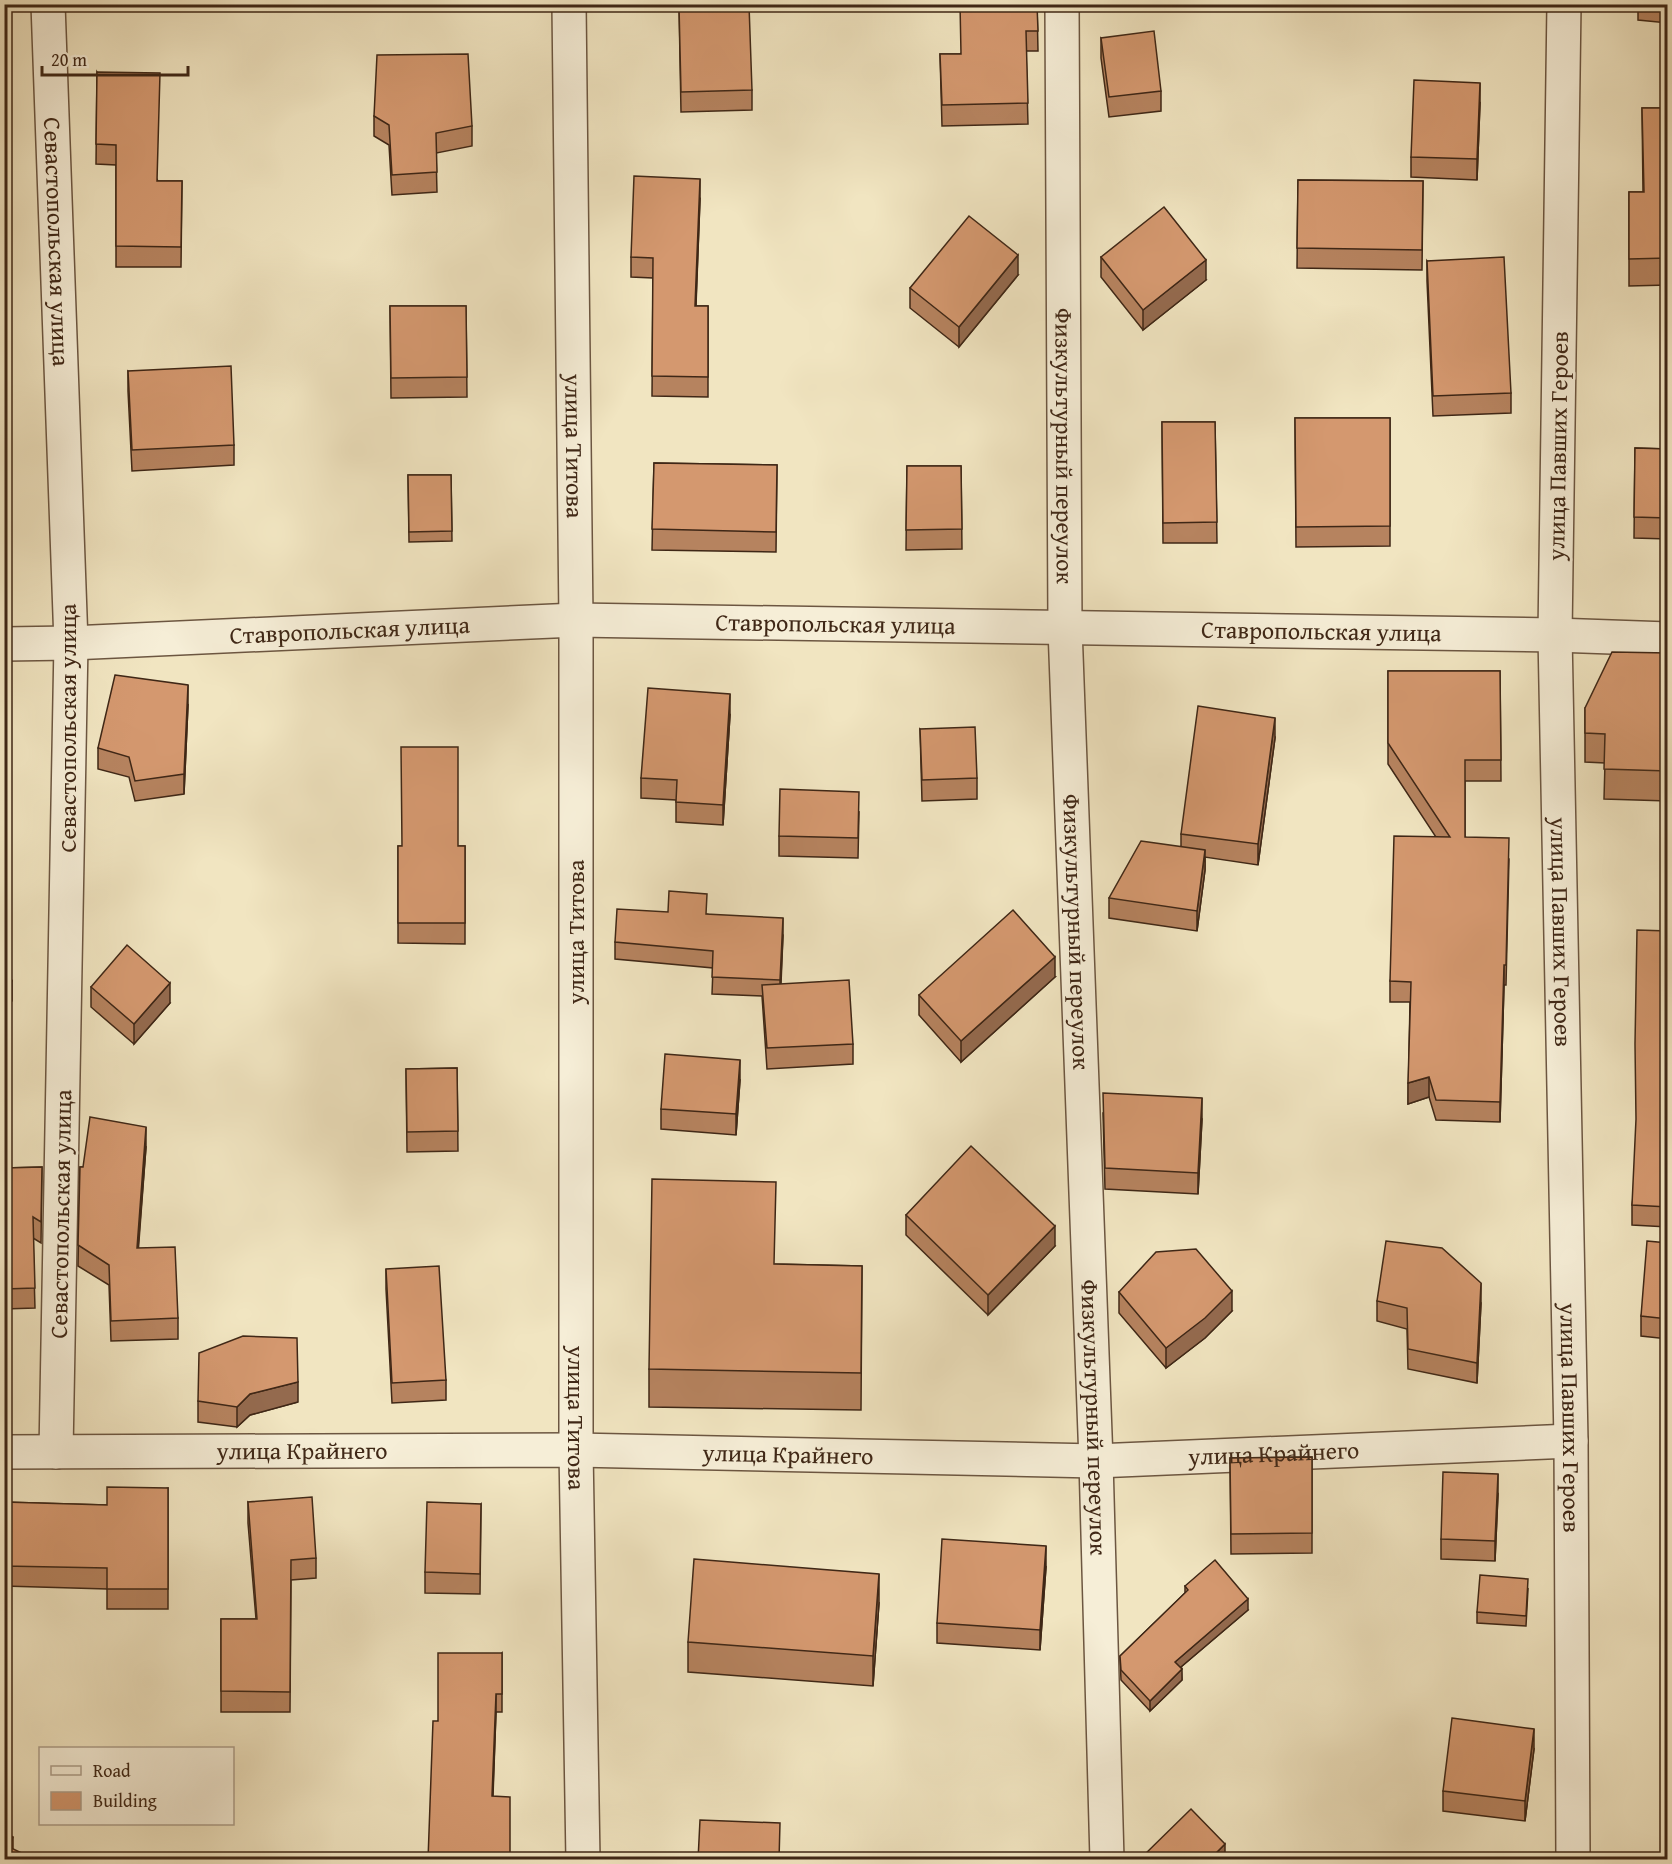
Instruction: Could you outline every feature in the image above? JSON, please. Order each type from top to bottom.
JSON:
[{"type":"street","name":"Севастопольская улица","points":[[48,4],[71,643],[56,1452]]},
{"type":"street","name":"улица Титова","points":[[569,4],[576,620],[576,1450],[583,1860]]},
{"type":"street","name":"Физкультурный переулок","points":[[1062,4],[1065,628],[1096,1461],[1107,1860]]},
{"type":"street","name":"улица Павших Героев","points":[[1564,4],[1555,634],[1571,1441],[1573,1860]]},
{"type":"street","name":"Ставропольская улица","points":[[4,644],[71,643],[576,620],[1555,634],[1668,639]]},
{"type":"street","name":"улица Крайнего","points":[[4,1452],[576,1450],[1096,1461],[1571,1441]]},
{"type":"building","points":[[960,4],[1037,4],[1038,31],[1026,31],[1028,103],[942,105],[940,54],[961,54]]},
{"type":"building","points":[[749,5],[752,90],[681,92],[679,6]]},
{"type":"building","points":[[1154,31],[1161,91],[1109,97],[1101,38]]},
{"type":"building","points":[[468,54],[472,126],[436,133],[437,172],[392,175],[389,125],[374,116],[377,55]]},
{"type":"building","points":[[97,72],[160,73],[157,181],[182,181],[181,247],[116,246],[116,145],[96,144]]},
{"type":"building","points":[[1414,80],[1480,83],[1477,159],[1411,157]]},
{"type":"building","points":[[1642,108],[1668,108],[1668,258],[1629,259],[1629,192],[1644,192]]},
{"type":"building","points":[[634,176],[700,179],[695,306],[708,306],[708,377],[652,376],[653,258],[631,257]]},
{"type":"building","points":[[1298,180],[1423,181],[1422,250],[1297,248]]},
{"type":"building","points":[[1164,207],[1206,260],[1143,310],[1101,257]]},
{"type":"building","points":[[969,216],[1018,255],[959,327],[910,288]]},
{"type":"building","points":[[1504,257],[1511,393],[1433,396],[1427,261]]},
{"type":"building","points":[[390,306],[466,306],[467,377],[391,378]]},
{"type":"building","points":[[231,366],[234,445],[132,450],[128,371]]},
{"type":"building","points":[[1295,418],[1390,418],[1390,526],[1296,527]]},
{"type":"building","points":[[1162,422],[1215,422],[1217,522],[1163,523]]},
{"type":"building","points":[[1635,448],[1668,449],[1668,518],[1634,517]]},
{"type":"building","points":[[654,463],[777,465],[776,532],[652,529]]},
{"type":"building","points":[[907,466],[961,466],[962,529],[906,530]]},
{"type":"building","points":[[408,475],[451,475],[452,531],[409,532]]},
{"type":"building","points":[[1612,652],[1668,653],[1668,771],[1604,769],[1605,734],[1585,733],[1585,708]]},
{"type":"building","points":[[1388,671],[1500,671],[1501,760],[1465,760],[1465,837],[1509,838],[1500,1102],[1436,1100],[1429,1077],[1408,1083],[1411,982],[1390,981],[1394,836],[1450,837],[1388,743]]},
{"type":"building","points":[[115,675],[188,685],[184,774],[135,781],[129,757],[98,748]]},
{"type":"building","points":[[648,688],[730,694],[723,805],[676,802],[677,780],[641,778]]},
{"type":"building","points":[[1198,706],[1275,718],[1258,844],[1181,834]]},
{"type":"building","points":[[975,727],[977,778],[922,780],[920,729]]},
{"type":"building","points":[[401,747],[458,747],[458,846],[465,846],[465,923],[398,923],[398,846],[402,846]]},
{"type":"building","points":[[780,789],[859,792],[858,838],[779,836]]},
{"type":"building","points":[[1141,841],[1205,850],[1197,911],[1109,898]]},
{"type":"building","points":[[669,891],[707,894],[706,914],[783,918],[780,980],[712,977],[713,951],[615,942],[617,909],[668,912]]},
{"type":"building","points":[[1013,910],[1055,957],[961,1041],[919,995]]},
{"type":"building","points":[[1637,930],[1668,931],[1668,1207],[1632,1205],[1636,1119]]},
{"type":"building","points":[[127,945],[170,983],[134,1024],[91,987]]},
{"type":"building","points":[[4,972],[12,981],[4,988]]},
{"type":"building","points":[[849,980],[853,1044],[767,1048],[762,985]]},
{"type":"building","points":[[665,1054],[740,1060],[736,1114],[661,1109]]},
{"type":"building","points":[[457,1068],[458,1131],[407,1132],[406,1069]]},
{"type":"building","points":[[1103,1093],[1202,1098],[1198,1173],[1105,1168]]},
{"type":"building","points":[[90,1117],[146,1127],[137,1248],[175,1247],[178,1318],[111,1321],[109,1265],[78,1245],[80,1167],[83,1167]]},
{"type":"building","points":[[971,1146],[1055,1226],[988,1295],[906,1215]]},
{"type":"building","points":[[42,1167],[41,1222],[33,1217],[35,1288],[4,1289],[4,1168]]},
{"type":"building","points":[[652,1179],[776,1182],[774,1264],[862,1266],[861,1373],[649,1369]]},
{"type":"building","points":[[1386,1241],[1442,1248],[1481,1283],[1477,1363],[1408,1349],[1407,1308],[1377,1301]]},
{"type":"building","points":[[1647,1241],[1668,1243],[1668,1319],[1641,1316]]},
{"type":"building","points":[[1196,1249],[1232,1291],[1205,1318],[1166,1348],[1119,1292],[1156,1252]]},
{"type":"building","points":[[439,1266],[446,1380],[392,1383],[386,1269]]},
{"type":"building","points":[[243,1336],[297,1338],[298,1382],[250,1394],[237,1407],[198,1401],[199,1353]]},
{"type":"building","points":[[1312,1457],[1312,1533],[1231,1534],[1230,1458]]},
{"type":"building","points":[[1443,1472],[1498,1474],[1495,1541],[1441,1539]]},
{"type":"building","points":[[107,1487],[168,1488],[168,1589],[107,1589],[107,1568],[4,1566],[4,1502],[107,1505]]},
{"type":"building","points":[[312,1497],[316,1558],[291,1560],[290,1692],[221,1691],[221,1619],[257,1619],[248,1502]]},
{"type":"building","points":[[427,1502],[481,1504],[480,1574],[425,1572]]},
{"type":"building","points":[[942,1539],[1046,1546],[1040,1630],[937,1623]]},
{"type":"building","points":[[1664,1551],[1668,1551],[1668,1617],[1663,1617]]},
{"type":"building","points":[[694,1559],[879,1574],[873,1656],[688,1642]]},
{"type":"building","points":[[1215,1560],[1248,1599],[1175,1662],[1182,1669],[1150,1701],[1121,1670],[1120,1656],[1188,1590],[1185,1586]]},
{"type":"building","points":[[1480,1575],[1528,1579],[1526,1616],[1477,1612]]},
{"type":"building","points":[[438,1653],[502,1653],[502,1694],[496,1694],[492,1796],[510,1797],[510,1860],[428,1860],[433,1721],[438,1721]]},
{"type":"building","points":[[1452,1718],[1534,1729],[1525,1801],[1443,1791]]},
{"type":"building","points":[[1668,1742],[1668,1787],[1662,1786]]},
{"type":"building","points":[[1191,1809],[1225,1844],[1209,1860],[1139,1860]]},
{"type":"building","points":[[700,1820],[780,1823],[779,1860],[698,1860]]},
{"type":"building","points":[[4,1833],[13,1837],[9,1847],[36,1860],[4,1860]]}]
